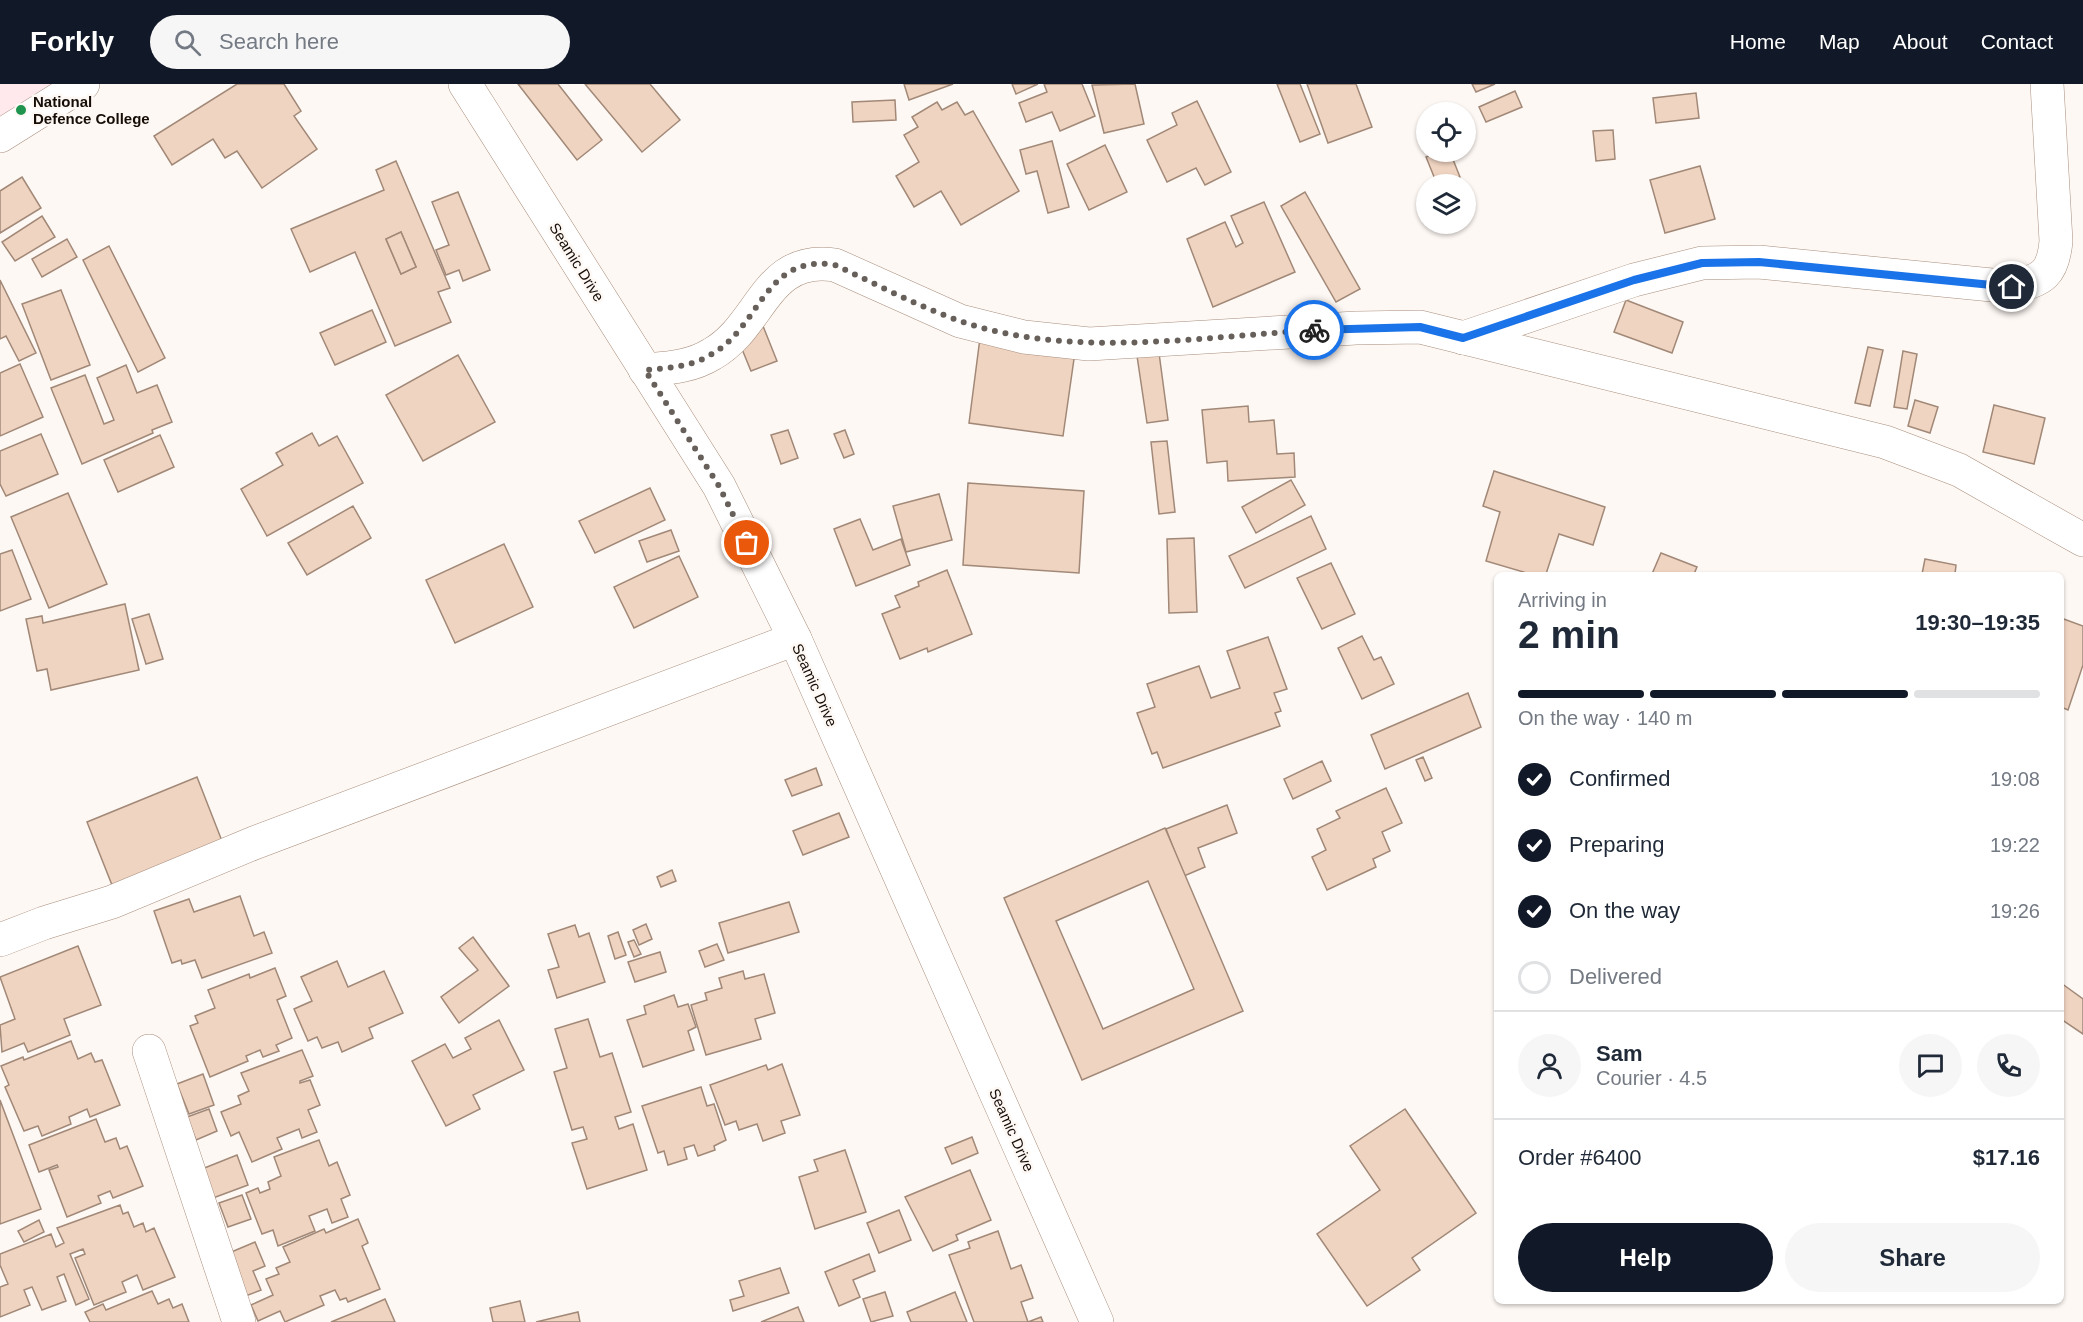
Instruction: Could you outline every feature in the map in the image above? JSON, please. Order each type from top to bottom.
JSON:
[{"type":"street","points":[[0,136],[83,84]]},
{"type":"street","name":"Seamic Drive","points":[[465,84],[719,486],[795,639],[1097,1322]]},
{"type":"street","points":[[1463,338],[1634,280],[1702,263],[1759,262],[2012,287],[2036,282],[2054,263],[2056,241],[2047,84]]},
{"type":"street","points":[[645,370],[680,367],[712,354],[739,332],[786,273],[801,265],[818,262],[835,265],[960,321],[1024,337],[1089,344],[1356,328],[1420,327],[1885,442],[1959,470],[2083,540]]},
{"type":"street","points":[[0,940],[44,922],[112,902],[254,843],[795,639]]},
{"type":"street","points":[[149,1051],[239,1322]]},
{"type":"shaded area","name":"National Defence College","points":[[0,84],[83,84],[0,136]]},
{"type":"building","points":[[237,84],[284,84],[301,111],[294,116],[317,149],[262,188],[237,151],[225,158],[213,139],[172,165],[154,136]]},
{"type":"building","points":[[518,84],[558,84],[602,140],[577,160]]},
{"type":"building","points":[[585,84],[650,84],[680,120],[642,152]]},
{"type":"building","points":[[904,84],[953,84],[909,100]]},
{"type":"building","points":[[1012,84],[1038,84],[1016,94]]},
{"type":"building","points":[[1044,84],[1082,84],[1095,116],[1060,131],[1052,112],[1026,122],[1019,103],[1047,92]]},
{"type":"building","points":[[1135,84],[1144,124],[1104,133],[1092,85]]},
{"type":"building","points":[[1277,84],[1300,84],[1320,134],[1300,142]]},
{"type":"building","points":[[1307,84],[1356,84],[1372,127],[1328,143]]},
{"type":"building","points":[[1472,84],[1495,84],[1476,92]]},
{"type":"building","points":[[1515,91],[1522,107],[1486,122],[1479,107]]},
{"type":"building","points":[[1696,93],[1699,118],[1656,123],[1653,98]]},
{"type":"building","points":[[895,100],[896,120],[853,122],[852,102]]},
{"type":"building","points":[[1197,101],[1231,172],[1205,185],[1196,168],[1167,182],[1147,140],[1177,125],[1172,113]]},
{"type":"building","points":[[937,102],[942,110],[957,102],[965,115],[973,111],[1019,191],[961,225],[941,191],[914,207],[896,176],[919,162],[904,135],[918,127],[912,117]]},
{"type":"building","points":[[1613,130],[1615,159],[1596,161],[1593,131]]},
{"type":"building","points":[[1052,141],[1069,207],[1048,213],[1037,171],[1026,174],[1020,150]]},
{"type":"building","points":[[1105,145],[1127,192],[1089,210],[1067,164]]},
{"type":"building","points":[[396,161],[450,288],[438,292],[451,322],[395,346],[355,252],[310,272],[291,229],[384,190],[376,170]],"holes":[[[401,232],[416,267],[401,274],[386,239]]]},
{"type":"building","points":[[1428,162],[1454,162],[1459,174],[1433,174]]},
{"type":"building","points":[[1700,166],[1715,219],[1665,233],[1650,180]]},
{"type":"building","points":[[22,177],[41,208],[0,233],[0,191]]},
{"type":"building","points":[[458,192],[490,270],[463,281],[459,270],[446,275],[436,250],[449,245],[432,202]]},
{"type":"building","points":[[1305,192],[1360,289],[1336,302],[1281,206]]},
{"type":"building","points":[[1264,202],[1295,272],[1213,307],[1187,239],[1225,222],[1236,247],[1243,243],[1231,216]]},
{"type":"building","points":[[42,216],[55,237],[15,261],[2,242]]},
{"type":"building","points":[[401,232],[416,267],[401,274],[386,239]]},
{"type":"building","points":[[67,239],[77,257],[42,277],[32,259]]},
{"type":"building","points":[[109,246],[165,358],[138,372],[83,260]]},
{"type":"building","points":[[0,280],[36,353],[19,361],[6,336],[0,339]]},
{"type":"building","points":[[61,290],[90,365],[51,380],[22,304]]},
{"type":"building","points":[[1626,300],[1683,322],[1672,353],[1614,332]]},
{"type":"building","points":[[372,310],[386,342],[335,365],[320,333]]},
{"type":"building","points":[[763,326],[777,361],[751,371],[737,337]]},
{"type":"building","points":[[980,338],[1075,352],[1063,436],[969,423]]},
{"type":"building","points":[[1868,347],[1883,350],[1870,406],[1855,403]]},
{"type":"building","points":[[1903,351],[1917,354],[1907,409],[1894,407]]},
{"type":"building","points":[[1159,353],[1168,420],[1147,423],[1137,356]]},
{"type":"building","points":[[458,355],[495,422],[423,461],[386,395]]},
{"type":"building","points":[[20,364],[43,417],[0,436],[0,373]]},
{"type":"building","points":[[126,365],[137,393],[157,385],[172,422],[152,430],[153,433],[82,464],[51,388],[85,375],[104,424],[114,420],[97,378]]},
{"type":"building","points":[[1915,400],[1938,407],[1930,433],[1908,426]]},
{"type":"building","points":[[1994,405],[2045,418],[2034,464],[1983,452]]},
{"type":"building","points":[[1248,406],[1249,422],[1274,420],[1277,454],[1294,453],[1295,477],[1228,481],[1227,461],[1207,463],[1202,410]]},
{"type":"building","points":[[788,430],[798,458],[781,464],[771,435]]},
{"type":"building","points":[[845,430],[854,454],[844,458],[834,434]]},
{"type":"building","points":[[312,433],[319,446],[337,436],[363,483],[267,536],[241,489],[283,465],[276,453]]},
{"type":"building","points":[[41,434],[58,474],[6,496],[0,484],[0,451]]},
{"type":"building","points":[[160,435],[174,467],[118,492],[104,460]]},
{"type":"building","points":[[1167,441],[1175,512],[1159,514],[1151,442]]},
{"type":"building","points":[[1494,471],[1605,507],[1593,545],[1559,534],[1547,572],[1523,572],[1486,561],[1500,512],[1483,506]]},
{"type":"building","points":[[1291,480],[1305,505],[1256,533],[1242,507]]},
{"type":"building","points":[[968,483],[1084,491],[1079,573],[963,565]]},
{"type":"building","points":[[650,488],[665,520],[595,553],[579,521]]},
{"type":"building","points":[[68,493],[107,584],[49,608],[11,517]]},
{"type":"building","points":[[939,494],[952,540],[906,552],[893,506]]},
{"type":"building","points":[[353,506],[371,538],[307,575],[288,543]]},
{"type":"building","points":[[1311,516],[1326,549],[1245,588],[1229,556]]},
{"type":"building","points":[[860,519],[873,550],[901,539],[910,565],[856,586],[834,529]]},
{"type":"building","points":[[671,530],[679,551],[647,562],[639,541]]},
{"type":"building","points":[[1194,538],[1197,612],[1169,613],[1167,539]]},
{"type":"building","points":[[504,544],[533,607],[455,643],[426,580]]},
{"type":"building","points":[[12,550],[31,599],[0,611],[0,554]]},
{"type":"building","points":[[1661,553],[1697,567],[1695,572],[1653,572]]},
{"type":"building","points":[[679,556],[698,597],[634,628],[614,587]]},
{"type":"building","points":[[1925,559],[1956,565],[1955,572],[1922,572]]},
{"type":"building","points":[[1331,563],[1355,614],[1322,629],[1297,578]]},
{"type":"building","points":[[947,570],[972,634],[928,652],[927,648],[900,659],[882,614],[900,607],[895,596],[919,586],[918,582]]},
{"type":"building","points":[[125,604],[139,670],[51,690],[47,669],[37,671],[26,619],[42,616],[43,623]]},
{"type":"building","points":[[149,614],[163,659],[146,664],[132,619]]},
{"type":"building","points":[[2064,619],[2083,626],[2083,665],[2068,710],[2064,708]]},
{"type":"building","points":[[1362,636],[1374,660],[1381,657],[1394,684],[1362,699],[1338,648]]},
{"type":"building","points":[[1268,637],[1287,689],[1274,693],[1281,711],[1275,713],[1280,726],[1163,768],[1157,752],[1152,754],[1137,713],[1155,707],[1147,684],[1199,666],[1211,698],[1240,688],[1227,651]]},
{"type":"building","points":[[1468,693],[1481,727],[1385,769],[1371,735]]},
{"type":"building","points":[[1423,757],[1432,778],[1425,781],[1416,760]]},
{"type":"building","points":[[1322,761],[1331,781],[1293,799],[1284,779]]},
{"type":"building","points":[[816,768],[822,785],[792,796],[785,780]]},
{"type":"building","points":[[197,777],[222,841],[112,885],[87,822]]},
{"type":"building","points":[[1386,788],[1402,823],[1382,832],[1390,851],[1373,859],[1376,867],[1327,890],[1312,857],[1326,850],[1317,829],[1340,818],[1336,811]]},
{"type":"building","points":[[1227,805],[1237,833],[1198,848],[1205,867],[1184,876],[1166,829]]},
{"type":"building","points":[[839,813],[849,837],[803,855],[793,831]]},
{"type":"building","points":[[1165,828],[1243,1011],[1082,1080],[1004,898]],"holes":[[[1148,881],[1194,989],[1103,1029],[1056,921]]]},
{"type":"building","points":[[672,870],[676,881],[661,887],[657,877]]},
{"type":"building","points":[[240,896],[254,936],[264,932],[272,953],[202,978],[195,960],[182,964],[181,960],[172,963],[154,911],[189,899],[194,912]]},
{"type":"building","points":[[789,902],[799,932],[728,953],[719,923]]},
{"type":"building","points":[[646,924],[652,939],[639,945],[633,930]]},
{"type":"building","points":[[575,925],[579,937],[589,933],[605,982],[557,998],[548,970],[559,967],[548,934]]},
{"type":"building","points":[[618,932],[626,955],[615,959],[608,936]]},
{"type":"building","points":[[473,937],[509,986],[459,1023],[441,997],[478,970],[459,948]]},
{"type":"building","points":[[634,940],[641,954],[634,957],[628,942]]},
{"type":"building","points":[[717,944],[724,960],[705,967],[699,951]]},
{"type":"building","points":[[78,946],[101,1005],[64,1019],[70,1035],[28,1052],[24,1043],[2,1052],[0,1025],[15,1019],[0,977]]},
{"type":"building","points":[[660,952],[666,972],[635,982],[628,962]]},
{"type":"building","points":[[337,961],[348,987],[384,971],[403,1013],[369,1028],[373,1038],[342,1052],[338,1042],[322,1048],[317,1037],[308,1041],[294,1009],[312,1001],[301,977]]},
{"type":"building","points":[[275,968],[286,996],[277,1000],[292,1038],[276,1045],[279,1051],[263,1057],[260,1050],[246,1056],[248,1061],[210,1077],[190,1026],[198,1023],[195,1016],[215,1008],[208,990],[249,974],[250,978]]},
{"type":"building","points":[[743,971],[745,979],[764,974],[775,1013],[755,1019],[761,1039],[706,1055],[691,1005],[707,1000],[705,993],[722,988],[719,978]]},
{"type":"building","points":[[2064,985],[2083,999],[2083,1034],[2064,1021]]},
{"type":"building","points":[[674,995],[678,1007],[688,1004],[696,1027],[688,1031],[694,1050],[643,1067],[627,1020],[646,1014],[644,1006]]},
{"type":"building","points":[[588,1019],[600,1057],[612,1053],[631,1112],[615,1117],[619,1129],[633,1124],[647,1170],[587,1189],[572,1143],[587,1139],[583,1127],[572,1130],[554,1072],[567,1068],[555,1029]]},
{"type":"building","points":[[499,1020],[524,1070],[473,1095],[480,1109],[446,1126],[412,1061],[445,1044],[453,1058],[471,1049],[465,1038]]},
{"type":"building","points":[[71,1041],[78,1059],[91,1053],[95,1062],[102,1060],[120,1105],[90,1117],[87,1109],[69,1117],[71,1124],[42,1136],[38,1126],[24,1131],[5,1087],[9,1085],[1,1066],[23,1057],[24,1060]]},
{"type":"building","points":[[302,1050],[313,1076],[300,1083],[310,1080],[320,1105],[308,1110],[317,1132],[302,1138],[299,1129],[277,1138],[282,1149],[252,1162],[239,1132],[231,1136],[221,1112],[241,1104],[238,1096],[249,1091],[241,1073]]},
{"type":"building","points":[[782,1064],[800,1115],[781,1121],[785,1133],[763,1141],[757,1124],[739,1130],[736,1121],[725,1125],[710,1085],[766,1065],[768,1070]]},
{"type":"building","points":[[203,1074],[214,1105],[189,1114],[177,1084]]},
{"type":"building","points":[[701,1087],[707,1106],[714,1104],[726,1140],[714,1146],[715,1150],[698,1156],[694,1145],[684,1148],[687,1159],[668,1165],[664,1151],[658,1153],[642,1106]]},
{"type":"building","points":[[0,1100],[41,1209],[0,1224]]},
{"type":"building","points":[[209,1109],[217,1131],[196,1140],[187,1117]]},
{"type":"building","points":[[1405,1109],[1476,1213],[1412,1258],[1420,1270],[1367,1306],[1317,1234],[1380,1190],[1350,1146]]},
{"type":"building","points":[[96,1119],[105,1142],[116,1138],[120,1149],[127,1146],[143,1186],[113,1198],[110,1191],[98,1196],[101,1203],[67,1217],[49,1170],[58,1167],[57,1165],[39,1172],[29,1145]]},
{"type":"building","points":[[972,1137],[978,1153],[952,1164],[945,1148]]},
{"type":"building","points":[[319,1140],[329,1166],[337,1162],[350,1195],[341,1199],[348,1217],[332,1223],[327,1209],[309,1216],[315,1231],[278,1246],[273,1230],[262,1234],[246,1193],[258,1188],[260,1193],[270,1189],[268,1182],[281,1176],[274,1157]]},
{"type":"building","points":[[845,1150],[866,1212],[815,1229],[799,1177],[818,1171],[814,1160]]},
{"type":"building","points":[[237,1155],[248,1185],[213,1198],[202,1169]]},
{"type":"building","points":[[970,1170],[991,1220],[956,1235],[958,1240],[933,1251],[905,1197]]},
{"type":"building","points":[[242,1195],[251,1219],[228,1227],[219,1203]]},
{"type":"building","points":[[120,1205],[123,1214],[128,1212],[134,1227],[143,1223],[146,1232],[154,1228],[175,1277],[143,1290],[137,1275],[122,1282],[126,1292],[94,1305],[75,1258],[85,1254],[83,1249],[70,1254],[89,1299],[76,1305],[64,1274],[57,1277],[66,1301],[42,1310],[32,1287],[24,1290],[30,1305],[0,1317],[0,1287],[8,1284],[0,1265],[0,1254],[51,1234],[56,1247],[64,1243],[57,1228]]},
{"type":"building","points":[[899,1210],[911,1240],[879,1253],[867,1223]]},
{"type":"building","points":[[358,1219],[368,1243],[362,1246],[380,1289],[348,1302],[346,1298],[340,1300],[335,1290],[320,1296],[324,1305],[285,1322],[280,1311],[258,1321],[251,1305],[273,1295],[266,1279],[279,1274],[276,1268],[290,1262],[283,1247],[324,1229],[326,1233]]},
{"type":"building","points":[[39,1220],[44,1232],[24,1242],[18,1231]]},
{"type":"building","points":[[998,1231],[1011,1269],[1021,1265],[1033,1298],[1021,1302],[1028,1322],[974,1322],[949,1255],[970,1248],[968,1242]]},
{"type":"building","points":[[255,1242],[265,1266],[253,1271],[261,1290],[243,1297],[229,1253]]},
{"type":"building","points":[[869,1254],[875,1271],[853,1280],[860,1297],[839,1306],[825,1272]]},
{"type":"building","points":[[780,1268],[789,1293],[733,1311],[730,1300],[744,1296],[739,1281]]},
{"type":"building","points":[[152,1291],[158,1304],[169,1299],[173,1308],[182,1304],[189,1322],[90,1322],[85,1312],[103,1304],[106,1310]]},
{"type":"building","points":[[885,1292],[893,1316],[871,1322],[863,1299]]},
{"type":"building","points":[[955,1292],[967,1322],[911,1322],[907,1312]]},
{"type":"building","points":[[385,1299],[395,1322],[331,1322],[358,1311]]},
{"type":"building","points":[[520,1301],[525,1322],[493,1322],[490,1308]]},
{"type":"building","points":[[798,1307],[804,1322],[761,1322]]},
{"type":"building","points":[[578,1312],[580,1322],[536,1322]]},
{"type":"building","points":[[1041,1317],[1043,1322],[1028,1322]]},
{"type":"way so far","points":[[747,543],[719,486],[645,370],[680,367],[712,354],[739,332],[774,285],[786,273],[801,265],[818,262],[835,265],[960,321],[1024,337],[1089,344],[1314,330]]},
{"type":"place","name":"National Defence College","points":[[21,110]]},
{"type":"route","points":[[1314,330],[1420,327],[1463,338],[1634,280],[1702,263],[1759,262],[2012,287]]}]
